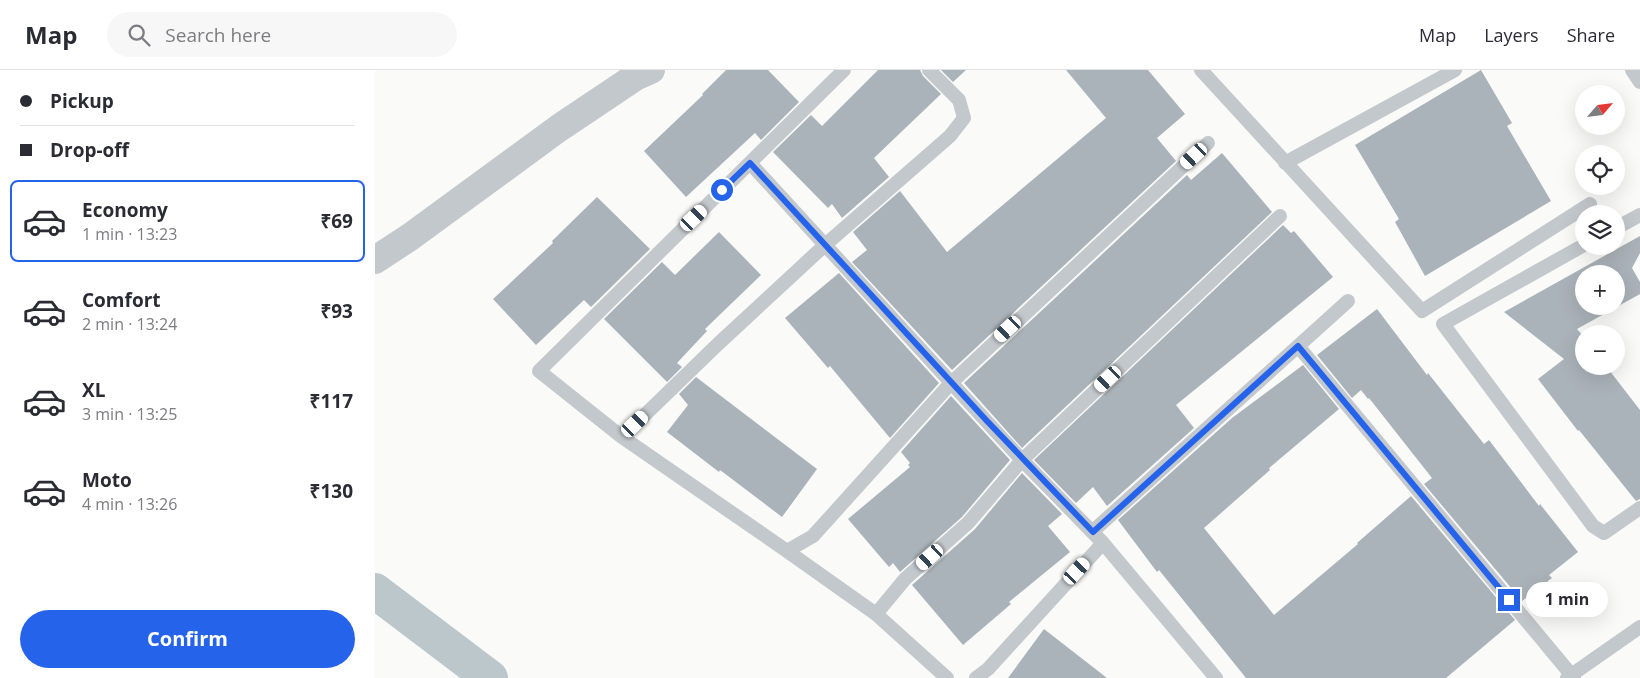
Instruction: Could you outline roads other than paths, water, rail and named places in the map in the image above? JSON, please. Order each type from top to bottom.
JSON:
[{"type":"street","points":[[375,260],[410,237],[559,128],[635,77],[651,70]]},
{"type":"lane","points":[[844,70],[539,371],[622,437],[876,614],[947,678]]},
{"type":"lane","points":[[622,437],[825,245],[951,136],[964,118],[959,100],[929,70]]},
{"type":"lane","points":[[1201,70],[1422,311],[1590,204]]},
{"type":"lane","points":[[1285,163],[1441,74],[1455,70]]},
{"type":"lane","points":[[1632,70],[1640,82]]},
{"type":"lane","points":[[787,551],[813,536],[951,383],[1208,143]]},
{"type":"lane","points":[[750,163],[1022,460],[1103,543],[1216,678]]},
{"type":"lane","points":[[1625,223],[1640,215]]},
{"type":"lane","points":[[876,614],[905,579],[968,524],[1022,460],[1280,216]]},
{"type":"lane","points":[[1575,250],[1443,324],[1593,526],[1604,533],[1640,508]]},
{"type":"lane","points":[[1093,532],[1349,301]]},
{"type":"lane","points":[[1298,346],[1571,677],[1640,627]]},
{"type":"lane","points":[[976,678],[988,669],[1103,543]]},
{"type":"waterway","points":[[375,591],[490,678]]}]
